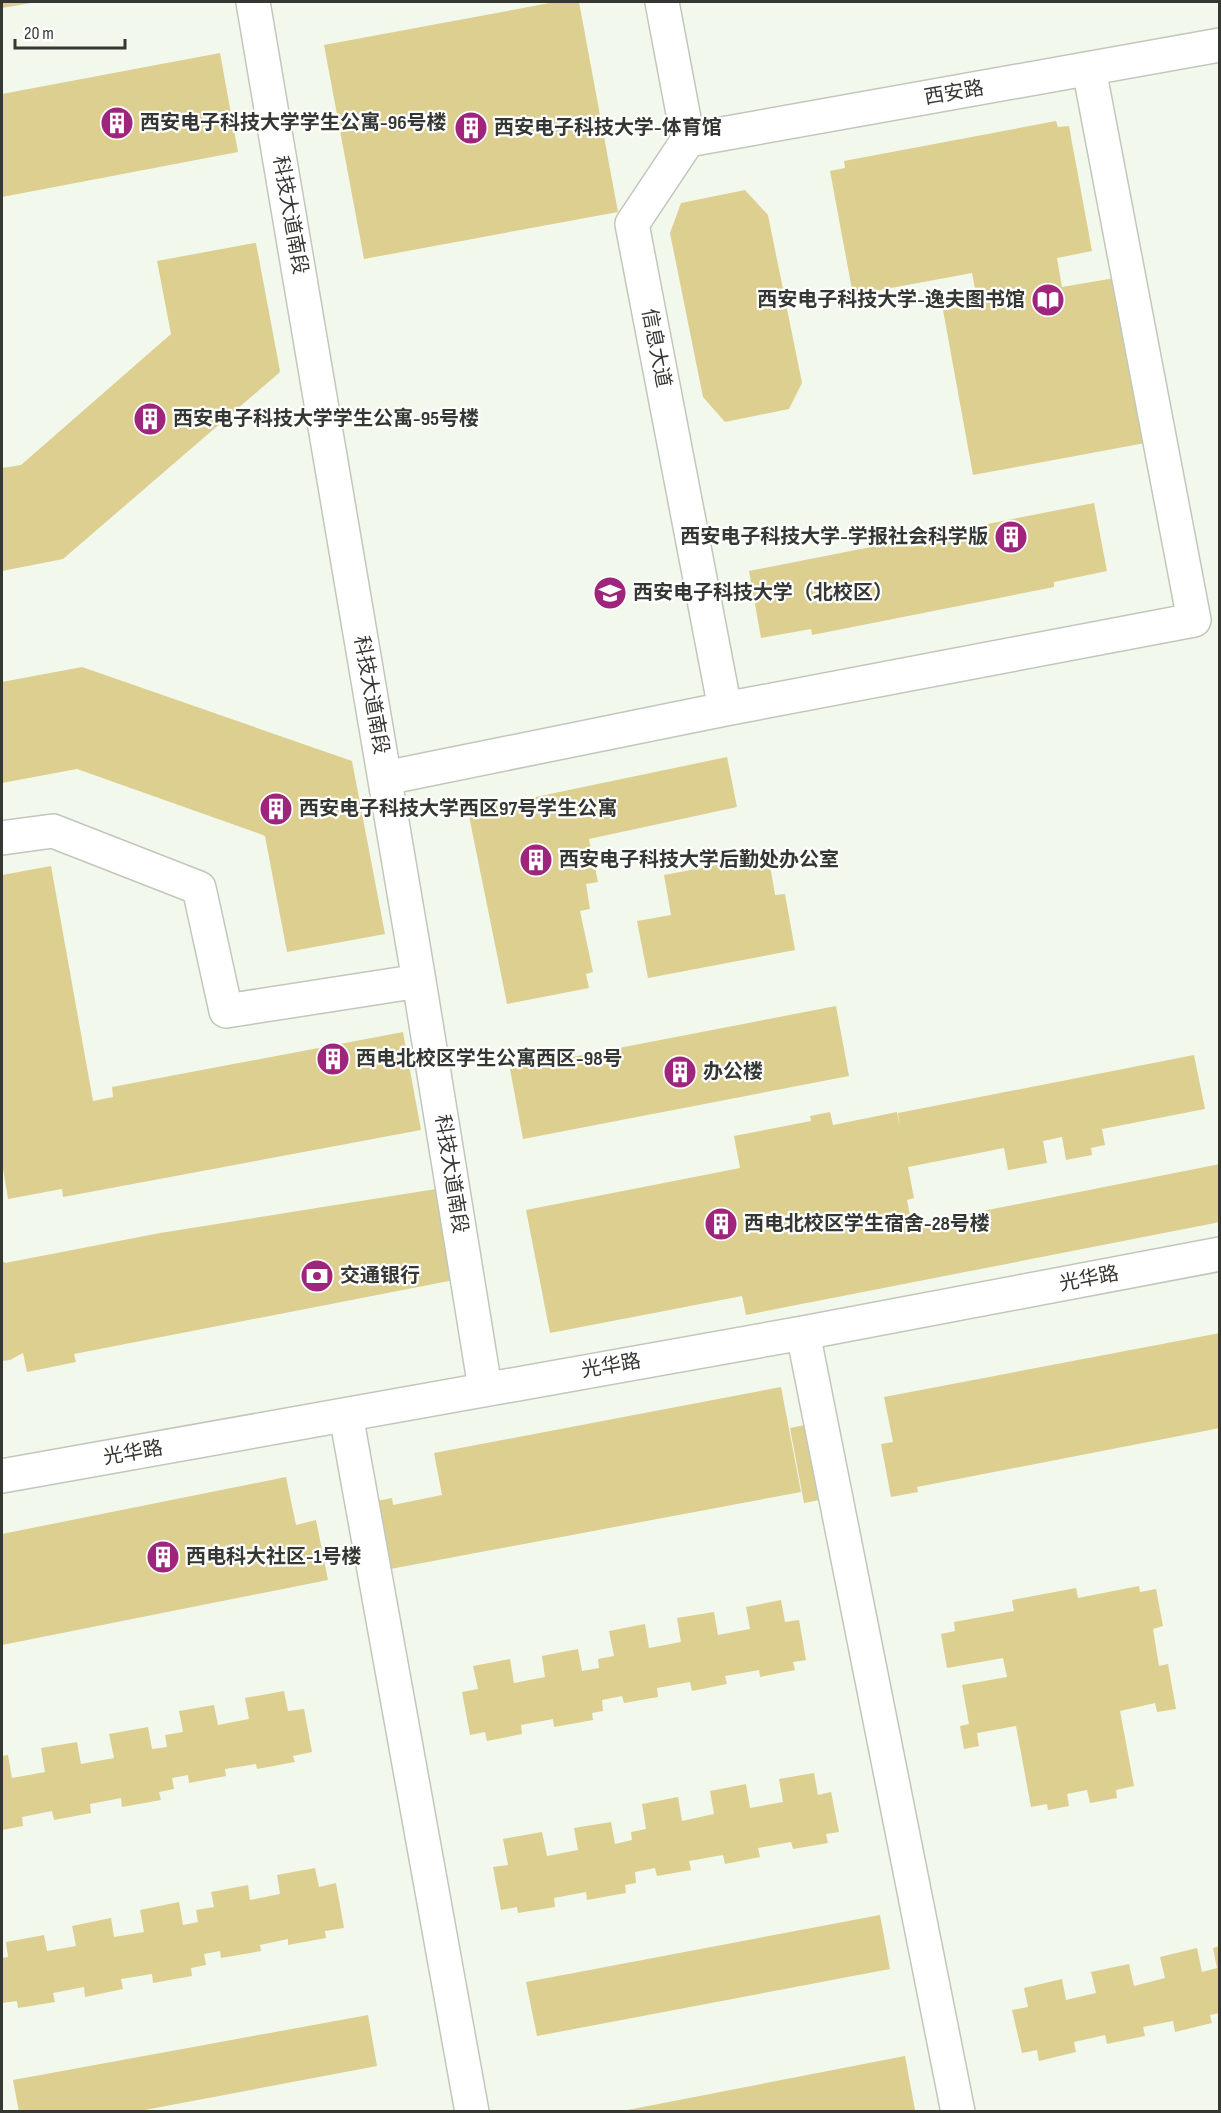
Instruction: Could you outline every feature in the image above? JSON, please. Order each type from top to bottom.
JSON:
[{"type":"street","name":"科技大道南段","points":[[259,2],[485,1388]]},
{"type":"street","points":[[662,2],[688,140]]},
{"type":"street","name":"西安路","points":[[688,140],[1220,45]]},
{"type":"street","points":[[385,778],[725,709],[1194,620],[1089,69]]},
{"type":"street","name":"信息大道","points":[[688,140],[632,224],[725,709]]},
{"type":"street","points":[[2,837],[53,831],[198,888],[226,1011],[419,981]]},
{"type":"street","name":"光华路","points":[[2,1476],[803,1333],[1220,1254]]},
{"type":"street","points":[[803,1333],[958,2112]]},
{"type":"street","points":[[346,1415],[472,2112]]},
{"type":"building","points":[[2,2],[31,2],[31,3],[2,8]]},
{"type":"building","name":"西安电子科技大学-体育馆","points":[[555,2],[579,2],[618,212],[364,259],[324,45]]},
{"type":"building","name":"西安电子科技大学学生公寓-96号楼","points":[[220,53],[238,152],[2,197],[2,94]]},
{"type":"building","name":"西安电子科技大学-逸夫图书馆","points":[[1056,121],[1058,127],[1069,126],[1092,251],[1057,258],[1062,287],[1115,278],[1145,443],[973,475],[943,310],[978,304],[972,273],[853,295],[830,171],[845,168],[844,161]]},
{"type":"building","points":[[745,190],[768,215],[802,383],[789,409],[725,422],[703,397],[670,233],[681,203]]},
{"type":"building","name":"西安电子科技大学学生公寓-95号楼","points":[[256,243],[279,373],[63,559],[2,571],[2,468],[21,465],[171,334],[157,261]]},
{"type":"building","name":"西安电子科技大学-学报社会科学版","points":[[1094,503],[1107,571],[1054,582],[1054,587],[812,635],[811,629],[761,638],[749,571]]},
{"type":"building","name":"西安电子科技大学西区97号学生公寓","points":[[82,667],[352,761],[385,934],[287,952],[265,836],[77,769],[2,783],[2,682]]},
{"type":"building","name":"西安电子科技大学后勤处办公室","points":[[727,757],[737,807],[589,839],[598,882],[586,884],[590,909],[580,911],[593,972],[586,974],[589,988],[507,1004],[468,811]]},
{"type":"building","points":[[768,853],[775,895],[785,894],[795,950],[648,978],[637,921],[671,915],[664,875],[744,860],[744,858]]},
{"type":"building","name":"西电北校区学生公寓西区-98号","points":[[51,866],[93,1101],[113,1097],[112,1087],[403,1032],[421,1130],[63,1197],[62,1189],[8,1199],[2,1162],[2,875]]},
{"type":"building","name":"办公楼","points":[[836,1006],[849,1076],[523,1139],[510,1069]]},
{"type":"building","name":"西电北校区学生宿舍-28号楼","points":[[1194,1055],[1205,1109],[1102,1129],[1105,1145],[1091,1148],[1092,1155],[1066,1160],[1062,1137],[1043,1141],[1047,1163],[1008,1170],[1004,1148],[908,1167],[914,1198],[907,1200],[912,1225],[1220,1164],[1220,1222],[746,1315],[742,1296],[550,1333],[526,1210],[740,1168],[734,1136],[811,1121],[810,1116],[830,1112],[833,1125],[897,1112],[900,1128],[898,1113]]},
{"type":"building","points":[[436,1189],[454,1280],[74,1354],[76,1362],[27,1372],[23,1353],[10,1360],[2,1361],[2,1260],[5,1263],[160,1233]]},
{"type":"building","points":[[1220,1333],[1220,1428],[917,1487],[918,1492],[891,1497],[881,1444],[893,1442],[884,1397]]},
{"type":"building","points":[[781,1387],[801,1492],[385,1570],[367,1503],[392,1498],[393,1505],[442,1495],[434,1453]]},
{"type":"building","points":[[820,1422],[834,1497],[804,1503],[790,1428]]},
{"type":"building","name":"西电科大社区-1号楼","points":[[286,1477],[296,1525],[316,1520],[328,1580],[2,1645],[2,1534]]},
{"type":"building","points":[[1139,1586],[1140,1592],[1156,1589],[1163,1626],[1153,1629],[1159,1666],[1168,1664],[1176,1709],[1157,1712],[1155,1703],[1120,1711],[1134,1786],[1116,1790],[1117,1798],[1090,1803],[1087,1790],[1067,1794],[1069,1806],[1048,1810],[1047,1804],[1031,1807],[1016,1726],[977,1733],[979,1746],[964,1749],[960,1726],[969,1724],[962,1685],[1007,1677],[1003,1658],[947,1668],[941,1634],[955,1631],[954,1622],[1014,1611],[1012,1600],[1076,1588],[1078,1598]]},
{"type":"building","points":[[781,1600],[785,1622],[799,1620],[806,1660],[793,1662],[795,1670],[760,1677],[759,1670],[725,1676],[727,1684],[692,1691],[690,1682],[657,1688],[658,1697],[624,1703],[622,1696],[602,1700],[603,1711],[592,1713],[593,1720],[554,1727],[553,1719],[521,1725],[522,1734],[487,1741],[485,1732],[470,1735],[462,1692],[478,1689],[473,1666],[510,1659],[514,1683],[545,1677],[542,1656],[578,1649],[582,1671],[599,1668],[598,1659],[614,1656],[609,1631],[645,1624],[649,1648],[681,1642],[677,1618],[714,1612],[718,1635],[750,1629],[746,1607]]},
{"type":"building","points":[[284,1691],[288,1711],[304,1709],[312,1752],[293,1756],[295,1762],[257,1769],[256,1764],[225,1769],[226,1776],[189,1783],[188,1775],[172,1778],[174,1789],[159,1792],[161,1800],[122,1807],[121,1798],[90,1804],[91,1813],[54,1820],[52,1811],[22,1817],[23,1826],[2,1830],[2,1756],[8,1755],[12,1778],[45,1772],[41,1748],[77,1742],[81,1764],[114,1758],[109,1734],[148,1727],[152,1749],[167,1747],[165,1735],[183,1732],[179,1711],[214,1705],[218,1725],[249,1719],[245,1698]]},
{"type":"building","points":[[814,1773],[818,1795],[831,1792],[839,1832],[826,1834],[828,1843],[793,1849],[791,1842],[758,1848],[760,1857],[725,1864],[723,1855],[689,1861],[691,1870],[657,1876],[655,1868],[635,1872],[636,1883],[625,1885],[626,1893],[587,1900],[586,1892],[554,1898],[555,1907],[518,1913],[517,1907],[501,1910],[493,1867],[508,1865],[503,1839],[542,1832],[547,1856],[578,1850],[574,1828],[611,1822],[615,1844],[632,1840],[631,1832],[646,1829],[642,1804],[678,1797],[682,1821],[714,1814],[710,1791],[746,1784],[750,1808],[783,1802],[779,1779]]},
{"type":"building","points":[[315,1868],[319,1887],[336,1883],[344,1928],[325,1931],[326,1938],[288,1945],[288,1939],[260,1945],[261,1951],[221,1958],[220,1951],[204,1954],[206,1965],[191,1968],[192,1976],[153,1983],[152,1974],[121,1979],[123,1989],[85,1997],[84,1987],[53,1993],[55,2002],[18,2008],[17,2001],[2,2003],[2,1958],[8,1957],[6,1942],[44,1935],[47,1951],[76,1946],[72,1926],[111,1918],[114,1937],[144,1932],[140,1910],[179,1902],[183,1925],[198,1922],[196,1910],[214,1907],[211,1892],[248,1885],[250,1900],[280,1894],[277,1875]]},
{"type":"building","points":[[880,1915],[890,1969],[537,2036],[526,1982]]},
{"type":"building","points":[[1220,1946],[1220,2013],[1210,2015],[1212,2023],[1175,2032],[1173,2021],[1143,2027],[1145,2036],[1107,2044],[1105,2035],[1074,2042],[1076,2052],[1039,2061],[1037,2050],[1022,2053],[1012,2010],[1028,2007],[1024,1988],[1062,1979],[1066,2000],[1096,1993],[1091,1972],[1129,1964],[1134,1986],[1165,1978],[1160,1957],[1197,1948],[1202,1972],[1217,1968],[1213,1948]]},
{"type":"building","points":[[368,2015],[377,2066],[134,2112],[19,2112],[13,2080]]},
{"type":"building","points":[[905,2056],[915,2110],[905,2112],[617,2112]]},
{"type":"place","name":"西安电子科技大学学生公寓-96号楼","points":[[117,123]]},
{"type":"place","name":"西安电子科技大学-体育馆","points":[[471,128]]},
{"type":"place","name":"西安电子科技大学-逸夫图书馆","points":[[1048,300]]},
{"type":"place","name":"西安电子科技大学学生公寓-95号楼","points":[[150,419]]},
{"type":"place","name":"西安电子科技大学-学报社会科学版","points":[[1011,537]]},
{"type":"place","name":"西安电子科技大学（北校区）","points":[[610,593]]},
{"type":"place","name":"西安电子科技大学西区97号学生公寓","points":[[276,809]]},
{"type":"place","name":"西安电子科技大学后勤处办公室","points":[[536,860]]},
{"type":"place","name":"西电北校区学生公寓西区-98号","points":[[333,1059]]},
{"type":"place","name":"办公楼","points":[[680,1072]]},
{"type":"place","name":"西电北校区学生宿舍-28号楼","points":[[721,1224]]},
{"type":"place","name":"交通银行","points":[[317,1276]]},
{"type":"place","name":"西电科大社区-1号楼","points":[[163,1557]]}]
